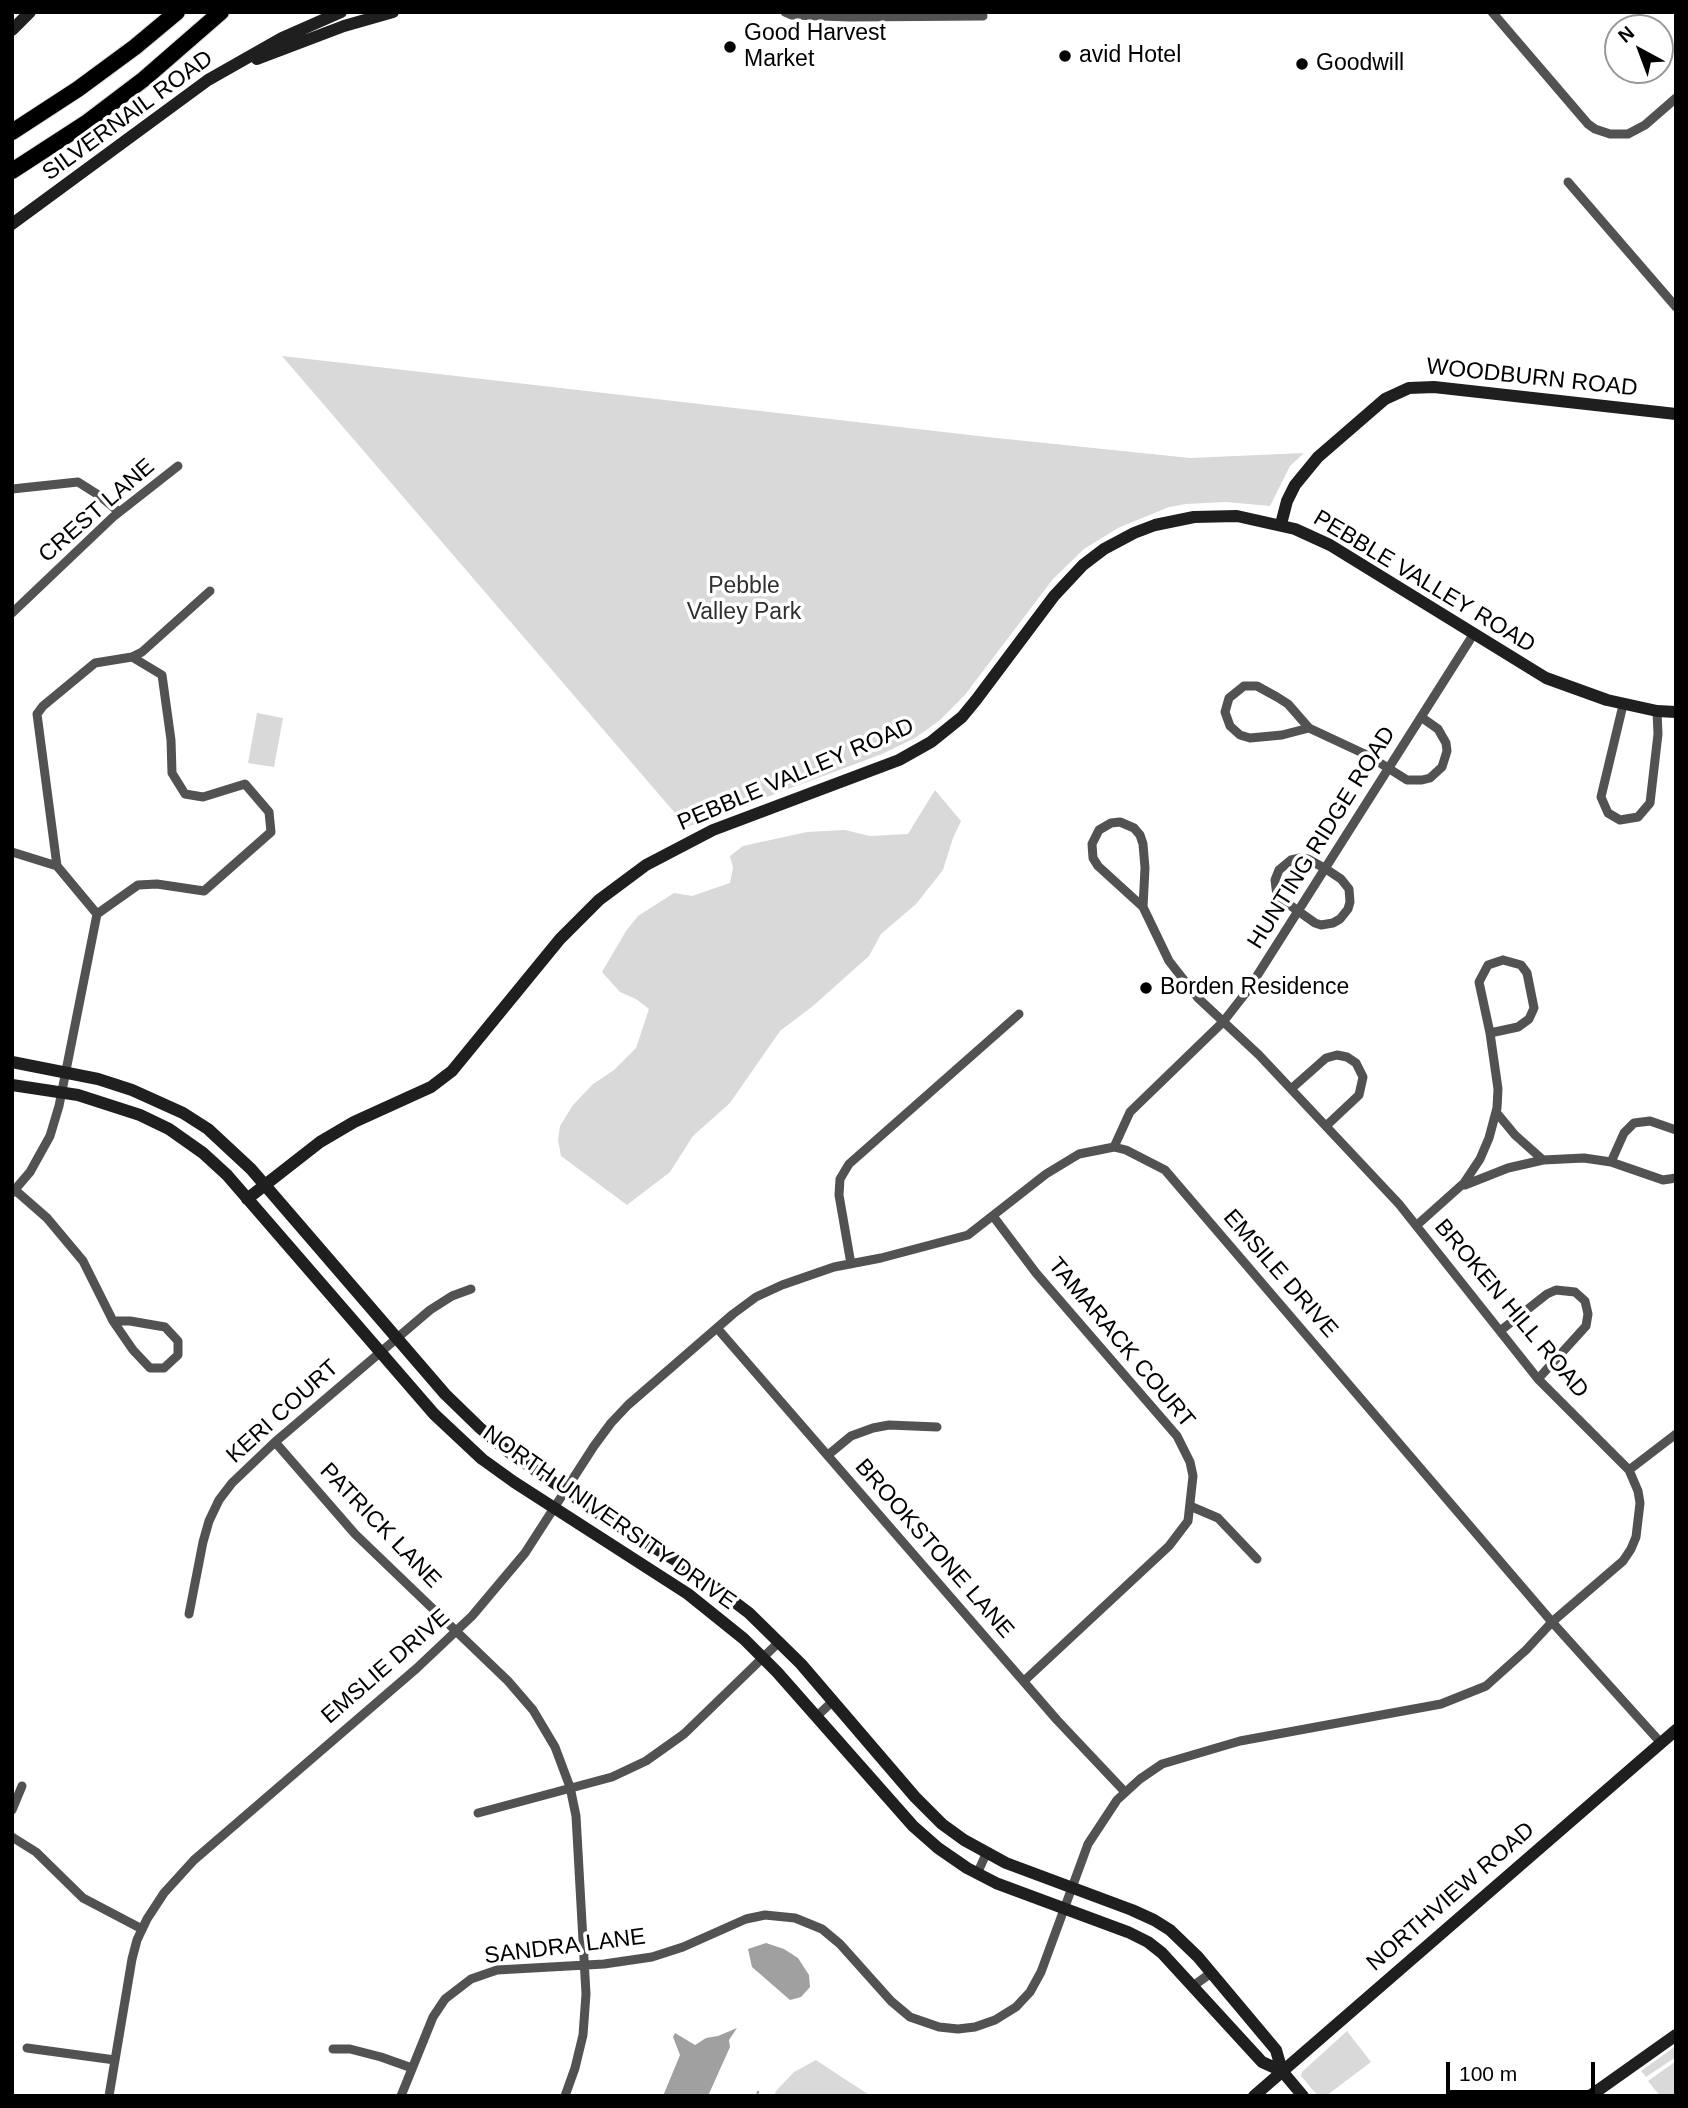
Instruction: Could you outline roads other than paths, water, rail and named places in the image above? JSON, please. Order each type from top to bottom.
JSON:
[{"type":"highway","points":[[12,132],[88,82],[177,12]]},
{"type":"highway","points":[[12,171],[86,123],[221,12]]},
{"type":"street","points":[[12,30],[30,12]]},
{"type":"street","name":"SILVERNAIL ROAD","points":[[12,224],[188,94],[282,38],[341,12]]},
{"type":"street","name":"SILVERNAIL ROAD","points":[[233,67],[344,26],[393,12]]},
{"type":"street","points":[[785,12],[792,15],[850,17],[983,16]]},
{"type":"street","points":[[1492,12],[1595,129],[1610,134],[1628,134],[1645,125],[1676,99]]},
{"type":"street","points":[[1568,182],[1676,307]]},
{"type":"street","name":"WOODBURN ROAD","points":[[1280,524],[1295,485],[1318,457],[1385,399],[1409,388],[1434,387],[1676,414]]},
{"type":"street","name":"CREST LANE","points":[[12,613],[119,512],[178,466]]},
{"type":"street","points":[[12,489],[78,481],[119,512]]},
{"type":"street","name":"PEBBLE VALLEY ROAD","points":[[247,1199],[293,1161],[354,1122],[438,1083],[452,1072],[582,915],[646,864],[713,830],[899,760],[939,736],[962,717],[1067,581],[1104,549],[1134,533],[1184,518],[1237,516],[1280,524],[1330,545],[1546,678],[1576,691],[1623,705],[1676,712]]},
{"type":"street","points":[[97,914],[57,866],[37,714],[43,706],[96,663],[132,657],[142,652],[210,591]]},
{"type":"street","name":"HUNTING RIDGE ROAD","points":[[1114,1147],[1130,1112],[1223,1021],[1259,974],[1473,635]]},
{"type":"street","points":[[114,1321],[130,1321],[170,1330],[178,1341],[178,1355],[164,1368],[150,1368],[133,1350],[114,1321],[83,1261],[47,1218],[14,1192],[45,1148],[50,1136],[66,1071],[97,914],[138,885],[158,884],[204,891],[271,832],[270,812],[246,785],[204,797],[185,794],[172,773],[171,740],[162,675],[132,657]]},
{"type":"street","points":[[1309,728],[1282,735],[1240,735],[1226,719],[1226,704],[1238,689],[1257,686],[1287,704],[1309,728],[1344,743],[1407,780],[1414,781],[1430,778],[1442,766],[1447,751],[1446,743],[1438,729],[1421,717]]},
{"type":"street","points":[[1623,705],[1601,797],[1604,808],[1620,820],[1639,817],[1650,803],[1657,711]]},
{"type":"street","points":[[1120,822],[1130,826],[1142,839],[1145,868],[1143,907],[1098,866],[1093,858],[1093,840],[1099,830],[1107,825],[1120,822]]},
{"type":"street","points":[[12,852],[57,866]]},
{"type":"street","points":[[1308,859],[1341,879],[1349,889],[1350,902],[1345,914],[1334,923],[1321,925],[1298,913],[1278,896],[1275,885],[1279,870],[1291,860],[1308,859]]},
{"type":"street","name":"BROKEN HILL ROAD","points":[[1065,1908],[1088,1844],[1104,1818],[1125,1792],[1162,1764],[1227,1745],[1396,1714],[1441,1703],[1486,1686],[1552,1622],[1623,1561],[1636,1537],[1640,1503],[1629,1470],[1538,1379],[1417,1225],[1291,1089],[1182,980],[1143,907]]},
{"type":"street","points":[[1417,1225],[1460,1187],[1485,1149],[1496,1112],[1497,1080],[1479,982],[1488,965],[1503,960],[1511,961],[1521,965],[1527,973],[1534,1008],[1529,1019],[1518,1027],[1490,1033]]},
{"type":"street","points":[[1019,1014],[849,1164],[840,1179],[839,1195],[851,1264],[968,1235],[1046,1174],[1079,1154],[1114,1147]]},
{"type":"street","points":[[1291,1089],[1326,1058],[1336,1055],[1347,1057],[1356,1063],[1363,1077],[1359,1095],[1326,1126]]},
{"type":"street","name":"NORTH UNIVERSITY DRIVE","points":[[12,1062],[66,1071],[132,1090],[183,1113],[208,1129],[264,1185],[445,1394],[480,1428],[506,1450],[703,1578],[749,1613],[833,1701],[928,1811],[953,1832],[986,1854],[1154,1920],[1184,1943],[1276,2050],[1282,2071],[1303,2096]]},
{"type":"street","name":"NORTH UNIVERSITY DRIVE","points":[[12,1084],[105,1103],[140,1115],[169,1129],[203,1153],[227,1175],[434,1414],[513,1482],[688,1594],[720,1618],[762,1657],[913,1826],[938,1848],[977,1874],[996,1883],[1148,1942],[1162,1953],[1262,2062],[1282,2071]]},
{"type":"street","points":[[1496,1112],[1515,1135],[1543,1160]]},
{"type":"street","points":[[1611,1163],[1624,1133],[1634,1123],[1650,1121],[1676,1130]]},
{"type":"street","name":"EMSILE DRIVE","points":[[1114,1147],[1126,1150],[1165,1170],[1552,1622],[1661,1743]]},
{"type":"street","points":[[1460,1187],[1508,1168],[1543,1160],[1575,1158],[1611,1163],[1663,1180],[1676,1178]]},
{"type":"street","name":"TAMARACK COURT","points":[[993,1216],[1036,1273],[1177,1436],[1190,1462],[1193,1476],[1188,1521],[1169,1546],[1024,1681]]},
{"type":"street","name":"EMSLIE DRIVE","points":[[109,2096],[129,1971],[137,1940],[164,1893],[184,1869],[457,1632],[525,1553],[611,1423],[628,1405],[756,1297],[782,1285],[851,1264]]},
{"type":"street","name":"KERI COURT","points":[[190,1614],[203,1542],[219,1500],[232,1483],[275,1442],[440,1303],[471,1289]]},
{"type":"street","points":[[1500,1331],[1556,1290],[1575,1292],[1585,1301],[1588,1314],[1586,1326],[1538,1379]]},
{"type":"street","name":"BROOKSTONE LANE","points":[[717,1328],[1089,1756],[1125,1792]]},
{"type":"street","points":[[828,1455],[851,1436],[873,1428],[889,1425],[937,1427]]},
{"type":"street","points":[[1629,1470],[1676,1434]]},
{"type":"street","name":"PATRICK LANE","points":[[275,1442],[355,1534],[508,1681],[533,1710],[555,1747],[570,1787],[578,1830],[586,1994],[583,2035],[565,2096]]},
{"type":"street","points":[[1189,1506],[1217,1518],[1257,1559]]},
{"type":"street","points":[[478,1814],[622,1772],[665,1749],[779,1642]]},
{"type":"street","points":[[816,1717],[833,1701]]},
{"type":"street","name":"NORTHVIEW ROAD","points":[[1254,2096],[1676,1730]]},
{"type":"street","points":[[12,1810],[22,1786]]},
{"type":"street","points":[[12,1837],[36,1852],[83,1898],[142,1929]]},
{"type":"street","points":[[977,1874],[986,1854]]},
{"type":"street","name":"SANDRA LANE","points":[[401,2096],[439,2008],[465,1982],[497,1970],[626,1962],[683,1947],[746,1919],[765,1915],[786,1916],[807,1921],[822,1929],[840,1944],[891,2001],[910,2017],[939,2027],[975,2027],[1016,2007],[1030,1992],[1041,1972],[1065,1908]]},
{"type":"street","points":[[1193,1986],[1211,1973]]},
{"type":"street","points":[[1590,2096],[1676,2035]]},
{"type":"street","points":[[27,2048],[115,2060]]},
{"type":"street","points":[[333,2049],[350,2049],[412,2068]]},
{"type":"waterway","points":[[757,2096],[758,2092]]},
{"type":"place","name":"Good Harvest Market","points":[[730,47]]},
{"type":"place","name":"avid Hotel","points":[[1065,56]]},
{"type":"place","name":"Goodwill","points":[[1302,64]]},
{"type":"place","name":"Borden Residence","points":[[1146,988]]},
{"type":"park label","name":"Pebble Valley Park","points":[[744,600]]}]
